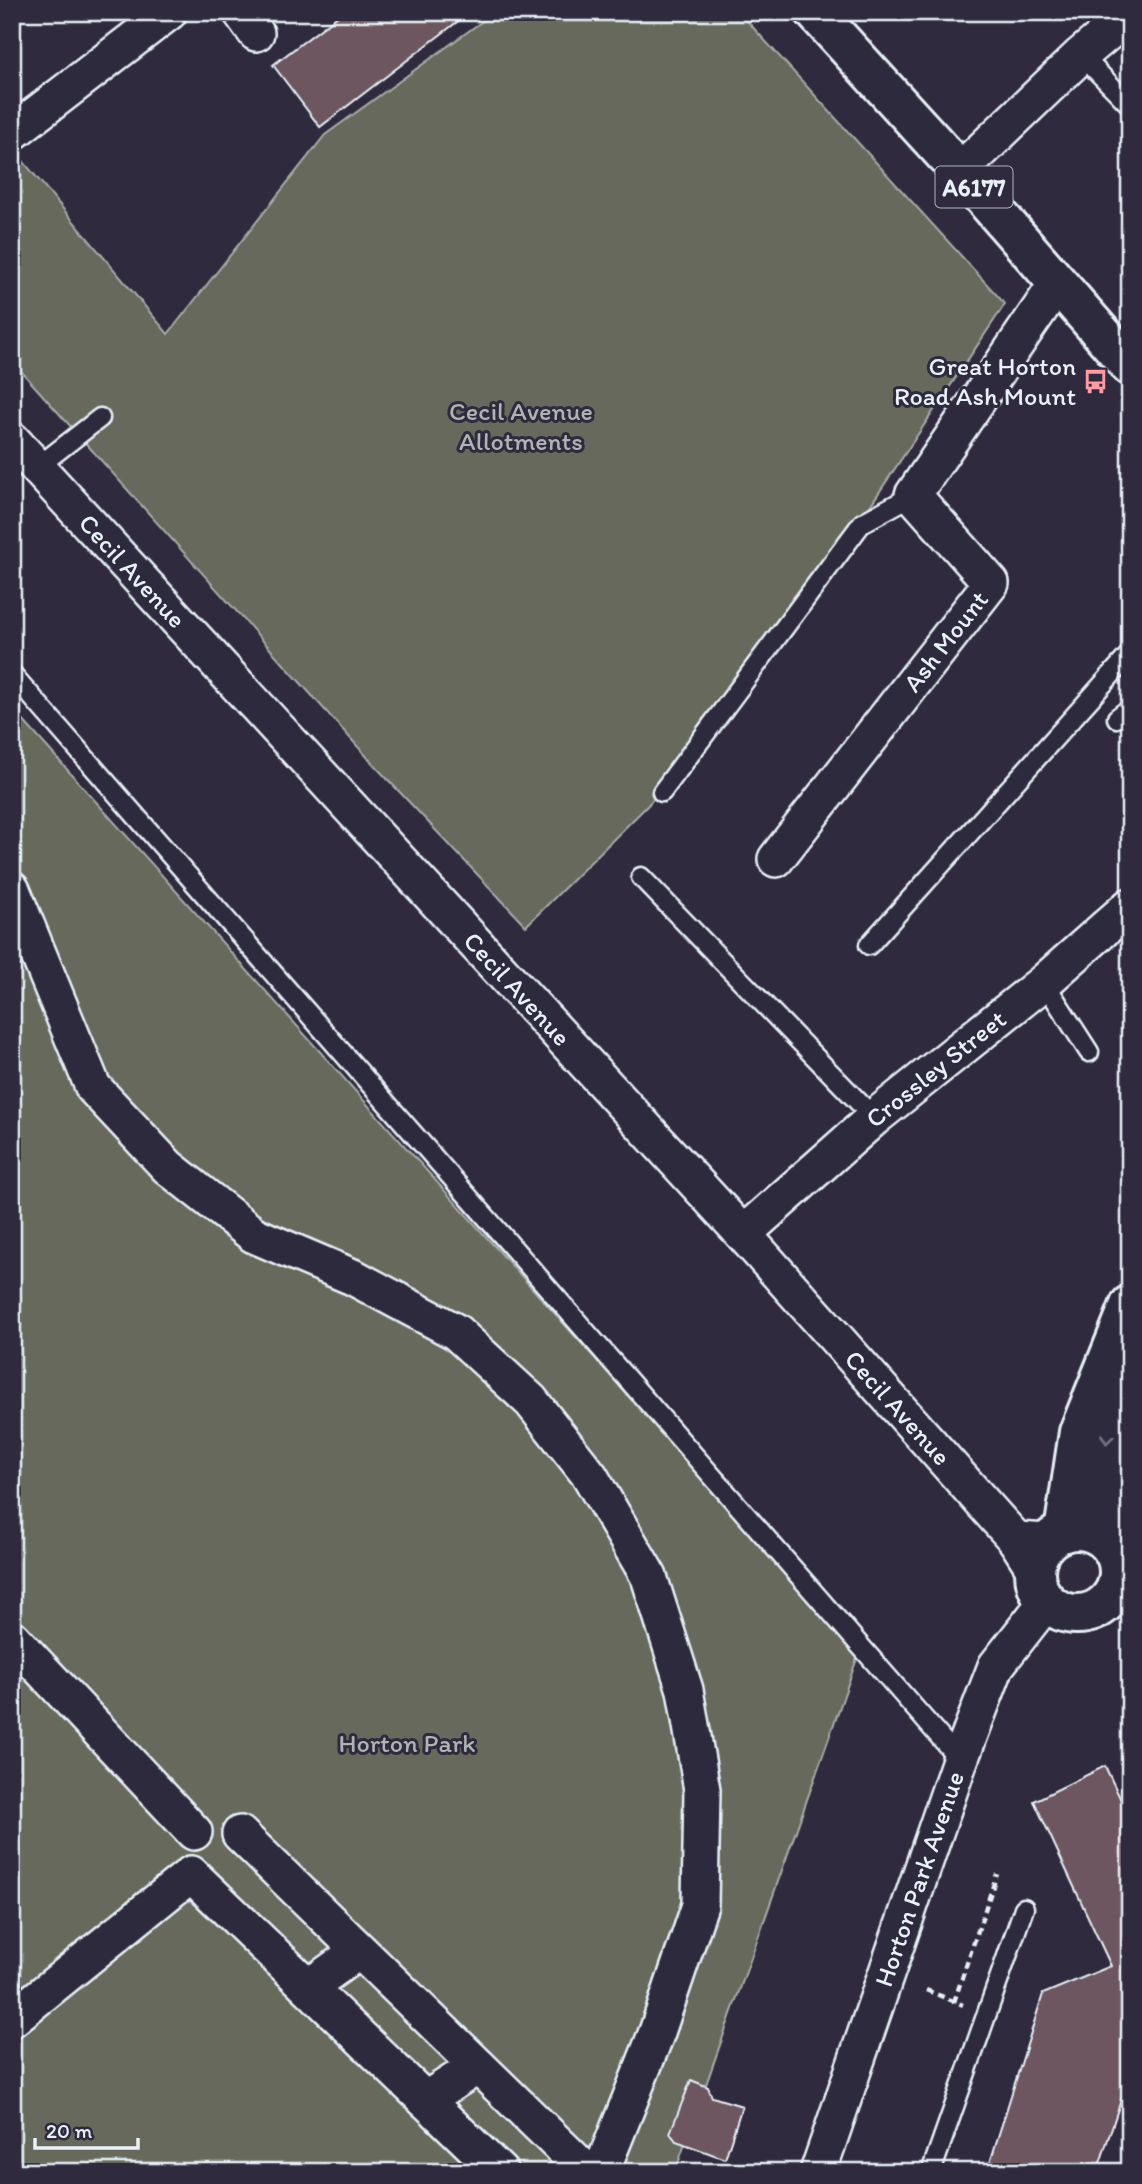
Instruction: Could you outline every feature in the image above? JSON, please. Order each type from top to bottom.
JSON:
[{"type":"main road","name":"A6177","points":[[815,12],[960,171],[1130,366]]},
{"type":"main road","name":"Horton Park Avenue","points":[[1042,1557],[1079,1432],[1130,1305]]},
{"type":"main road","name":"Horton Park Avenue","points":[[1112,1548],[1103,1505],[1115,1347]]},
{"type":"main road","points":[[1091,1532],[1112,1548],[1120,1574],[1117,1587],[1120,1605],[1086,1614],[1058,1610],[1042,1557],[1091,1532]]},
{"type":"street","points":[[12,133],[169,12]]},
{"type":"street","points":[[960,171],[1081,55],[1130,14]]},
{"type":"street","points":[[913,495],[1057,284]]},
{"type":"street","name":"Cecil Avenue","points":[[12,440],[1042,1557]]},
{"type":"street","name":"Ash Mount","points":[[776,859],[991,583],[913,495]]},
{"type":"street","points":[[12,890],[93,1087],[168,1167],[254,1235],[355,1278],[456,1332],[531,1401],[590,1476],[649,1577],[685,1690],[702,1790],[700,1905],[657,2032],[601,2172]]},
{"type":"street","name":"Crossley Street","points":[[743,1234],[874,1118],[1044,982],[1130,906]]},
{"type":"street","name":"Horton Park Avenue","points":[[818,2172],[960,1760],[1042,1557]]},
{"type":"street","points":[[12,1638],[194,1832]]},
{"type":"street","points":[[500,2172],[191,1874],[185,1859],[186,1844],[194,1832],[203,1826],[222,1824],[240,1834],[587,2172]]},
{"type":"street","points":[[191,1874],[210,1886],[222,1886],[239,1877],[247,1862],[248,1850],[240,1834]]},
{"type":"street","points":[[12,2020],[191,1874]]},
{"type":"street","points":[[310,1986],[359,1951]]},
{"type":"street","points":[[425,2100],[478,2066]]},
{"type":"lane","points":[[1081,55],[1130,105]]},
{"type":"lane","points":[[36,468],[100,418]]},
{"type":"lane","points":[[662,792],[862,523],[913,495]]},
{"type":"lane","points":[[869,945],[1130,654]]},
{"type":"lane","points":[[12,674],[960,1760]]},
{"type":"lane","points":[[641,877],[874,1118]]},
{"type":"lane","points":[[1044,982],[1090,1052]]},
{"type":"lane","points":[[931,2172],[1024,1908]]},
{"type":"path","points":[[954,2001],[997,1874]]},
{"type":"path","points":[[926,1990],[986,2015]]},
{"type":"green space","name":"Cecil Avenue Allotments","points":[[495,12],[739,12],[1005,304],[759,672],[648,805],[526,926],[377,768],[12,361],[12,169],[23,161],[168,334],[325,135]]},
{"type":"green space","name":"Horton Park","points":[[12,708],[859,1653],[675,2172],[12,2172]]},
{"type":"building","points":[[343,12],[470,12],[320,127],[273,65]]},
{"type":"building","points":[[1105,1766],[1130,1819],[1130,2073],[1097,2172],[987,2172],[1043,1994],[1111,1966],[1034,1801]]},
{"type":"building","points":[[691,2080],[708,2087],[712,2097],[742,2106],[725,2159],[676,2141],[670,2133]]},
{"type":"place","name":"Great Horton Road Ash Mount","points":[[1096,381]]}]
